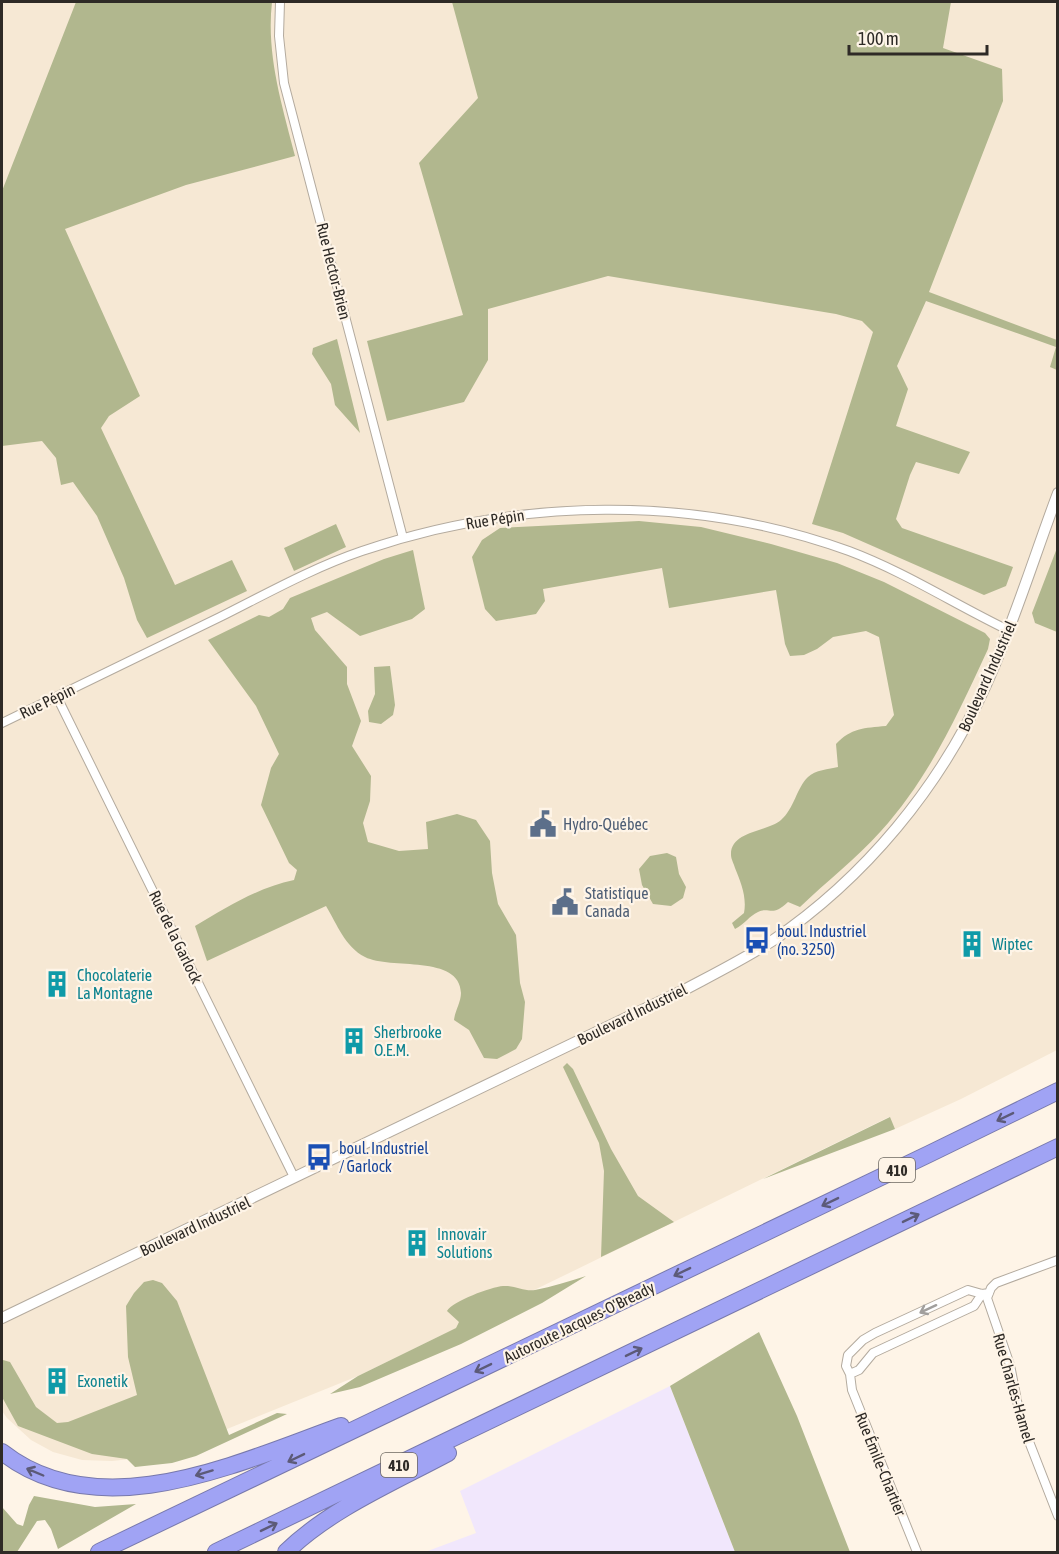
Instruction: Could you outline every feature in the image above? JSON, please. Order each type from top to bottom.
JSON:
[{"type":"highway","name":"Autoroute Jacques-O'Bready","points":[[99,1552],[1058,1091]]},
{"type":"highway","name":"410","points":[[216,1552],[1058,1147]]},
{"type":"highway","points":[[286,1552],[311,1531],[337,1514],[582,1377]]},
{"type":"highway","points":[[2,1452],[33,1471],[67,1482],[111,1487],[161,1484],[187,1479],[260,1455],[424,1396]]},
{"type":"street","name":"Rue Hector-Brien","points":[[280,2],[279,36],[284,83],[403,538]]},
{"type":"street","name":"Boulevard Industriel","points":[[2,1318],[701,981],[764,946],[799,921],[839,887],[894,831],[945,761],[974,710],[1008,630],[1058,493]]},
{"type":"street","name":"Rue Pépin","points":[[2,723],[300,577],[359,552],[403,538],[482,521],[561,511],[660,511],[715,517],[775,530],[846,550],[922,583],[1008,630]]},
{"type":"street","name":"Rue de la Garlock","points":[[57,697],[294,1177]]},
{"type":"street","points":[[850,1374],[859,1370],[873,1353],[974,1306],[996,1283],[1058,1260]]},
{"type":"street","name":"Rue Émile-Chartier","points":[[917,1552],[852,1390],[850,1374],[846,1366],[848,1355],[863,1340],[968,1290],[985,1293]]},
{"type":"street","name":"Rue Charles-Hamel","points":[[985,1293],[1010,1365],[1021,1421],[1058,1516]]},
{"type":"shaded area","points":[[2,2],[1057,2],[1057,1050],[961,1099],[895,1129],[889,1117],[358,1376],[175,1450],[140,1458],[112,1461],[82,1460],[53,1452],[31,1440],[7,1418],[2,1411]]},
{"type":"shaded area","points":[[670,1386],[735,1552],[425,1552],[476,1533],[460,1491]]},
{"type":"green space","points":[[76,2],[272,2],[273,61],[295,156],[186,185],[65,229],[140,396],[109,416],[101,428],[175,585],[232,560],[247,591],[147,638],[137,620],[124,578],[97,516],[73,482],[61,485],[56,458],[42,441],[2,446],[2,191]]},
{"type":"green space","points":[[452,2],[951,2],[943,48],[1002,69],[1003,101],[929,292],[1057,340],[1057,370],[1050,367],[1056,347],[926,301],[897,366],[908,389],[896,426],[970,452],[959,474],[916,462],[896,519],[902,528],[1013,567],[1006,586],[984,595],[843,533],[812,524],[873,332],[862,321],[836,314],[608,276],[488,309],[488,360],[464,402],[387,421],[367,341],[463,315],[419,163],[478,98]]},
{"type":"green space","points":[[337,339],[360,433],[335,405],[331,384],[312,354],[313,348]]},
{"type":"green space","points":[[639,521],[701,527],[837,563],[884,582],[985,633],[990,639],[988,649],[965,697],[928,767],[898,811],[881,831],[800,907],[788,902],[774,911],[762,911],[755,914],[735,929],[732,923],[744,913],[745,907],[743,890],[731,857],[732,847],[736,841],[781,820],[789,810],[804,781],[814,773],[838,767],[836,744],[847,735],[871,727],[886,726],[894,715],[879,637],[866,631],[833,637],[804,655],[790,656],[785,644],[776,590],[669,608],[662,568],[543,589],[545,601],[536,614],[496,621],[485,609],[472,557],[482,540],[500,528]]},
{"type":"green space","points":[[336,524],[346,547],[294,571],[284,548]]},
{"type":"green space","points":[[1057,548],[1058,632],[1035,623],[1032,613]]},
{"type":"green space","points":[[413,550],[425,609],[412,619],[360,636],[327,612],[311,618],[315,630],[347,667],[347,684],[361,721],[352,746],[371,776],[370,801],[363,823],[368,842],[399,851],[428,849],[426,822],[457,814],[476,820],[490,841],[492,873],[498,904],[516,935],[520,983],[525,1002],[522,1039],[516,1049],[497,1059],[484,1058],[469,1030],[454,1020],[461,993],[458,981],[449,973],[437,968],[376,961],[365,957],[347,941],[326,906],[207,961],[195,926],[255,893],[294,880],[297,870],[289,863],[261,805],[271,768],[279,754],[256,706],[208,640],[259,615],[269,617],[283,609],[290,598],[384,559]]},
{"type":"green space","points":[[390,666],[395,705],[393,715],[381,724],[369,722],[368,711],[375,694],[374,667]]},
{"type":"green space","points":[[667,853],[676,857],[679,874],[686,887],[683,898],[671,906],[653,904],[642,885],[639,869],[650,856]]},
{"type":"green space","points":[[567,1063],[573,1069],[611,1149],[638,1196],[674,1222],[601,1257],[604,1171],[599,1143],[563,1067]]},
{"type":"green space","points":[[890,1117],[895,1129],[763,1179]]},
{"type":"green space","points":[[586,1276],[542,1303],[461,1344],[360,1387],[330,1394],[358,1376],[456,1328],[459,1322],[447,1311],[464,1299],[497,1287],[535,1290]]},
{"type":"green space","points":[[153,1280],[162,1283],[177,1301],[229,1435],[277,1413],[287,1414],[196,1456],[172,1463],[135,1467],[127,1459],[92,1454],[18,1426],[2,1397],[3,1360],[10,1362],[36,1407],[57,1423],[68,1422],[137,1395],[128,1357],[126,1306],[144,1282]]},
{"type":"green space","points":[[759,1332],[797,1416],[850,1552],[735,1552],[670,1386]]},
{"type":"green space","points":[[34,1496],[95,1507],[136,1504],[58,1549],[45,1520],[37,1521],[17,1552],[2,1552],[2,1507],[17,1524],[23,1526]]},
{"type":"place","name":"Hydro-Québec","points":[[543,824]]},
{"type":"place","name":"Statistique Canada","points":[[565,902]]},
{"type":"place","name":"boul. Industriel (no. 3250)","points":[[757,940]]},
{"type":"place","name":"Wiptec","points":[[972,944]]},
{"type":"place","name":"Chocolaterie La Montagne","points":[[57,984]]},
{"type":"place","name":"Sherbrooke O.E.M.","points":[[354,1041]]},
{"type":"place","name":"boul. Industriel / Garlock","points":[[319,1157]]},
{"type":"place","name":"Innovair Solutions","points":[[417,1243]]},
{"type":"place","name":"Exonetik","points":[[57,1381]]}]
